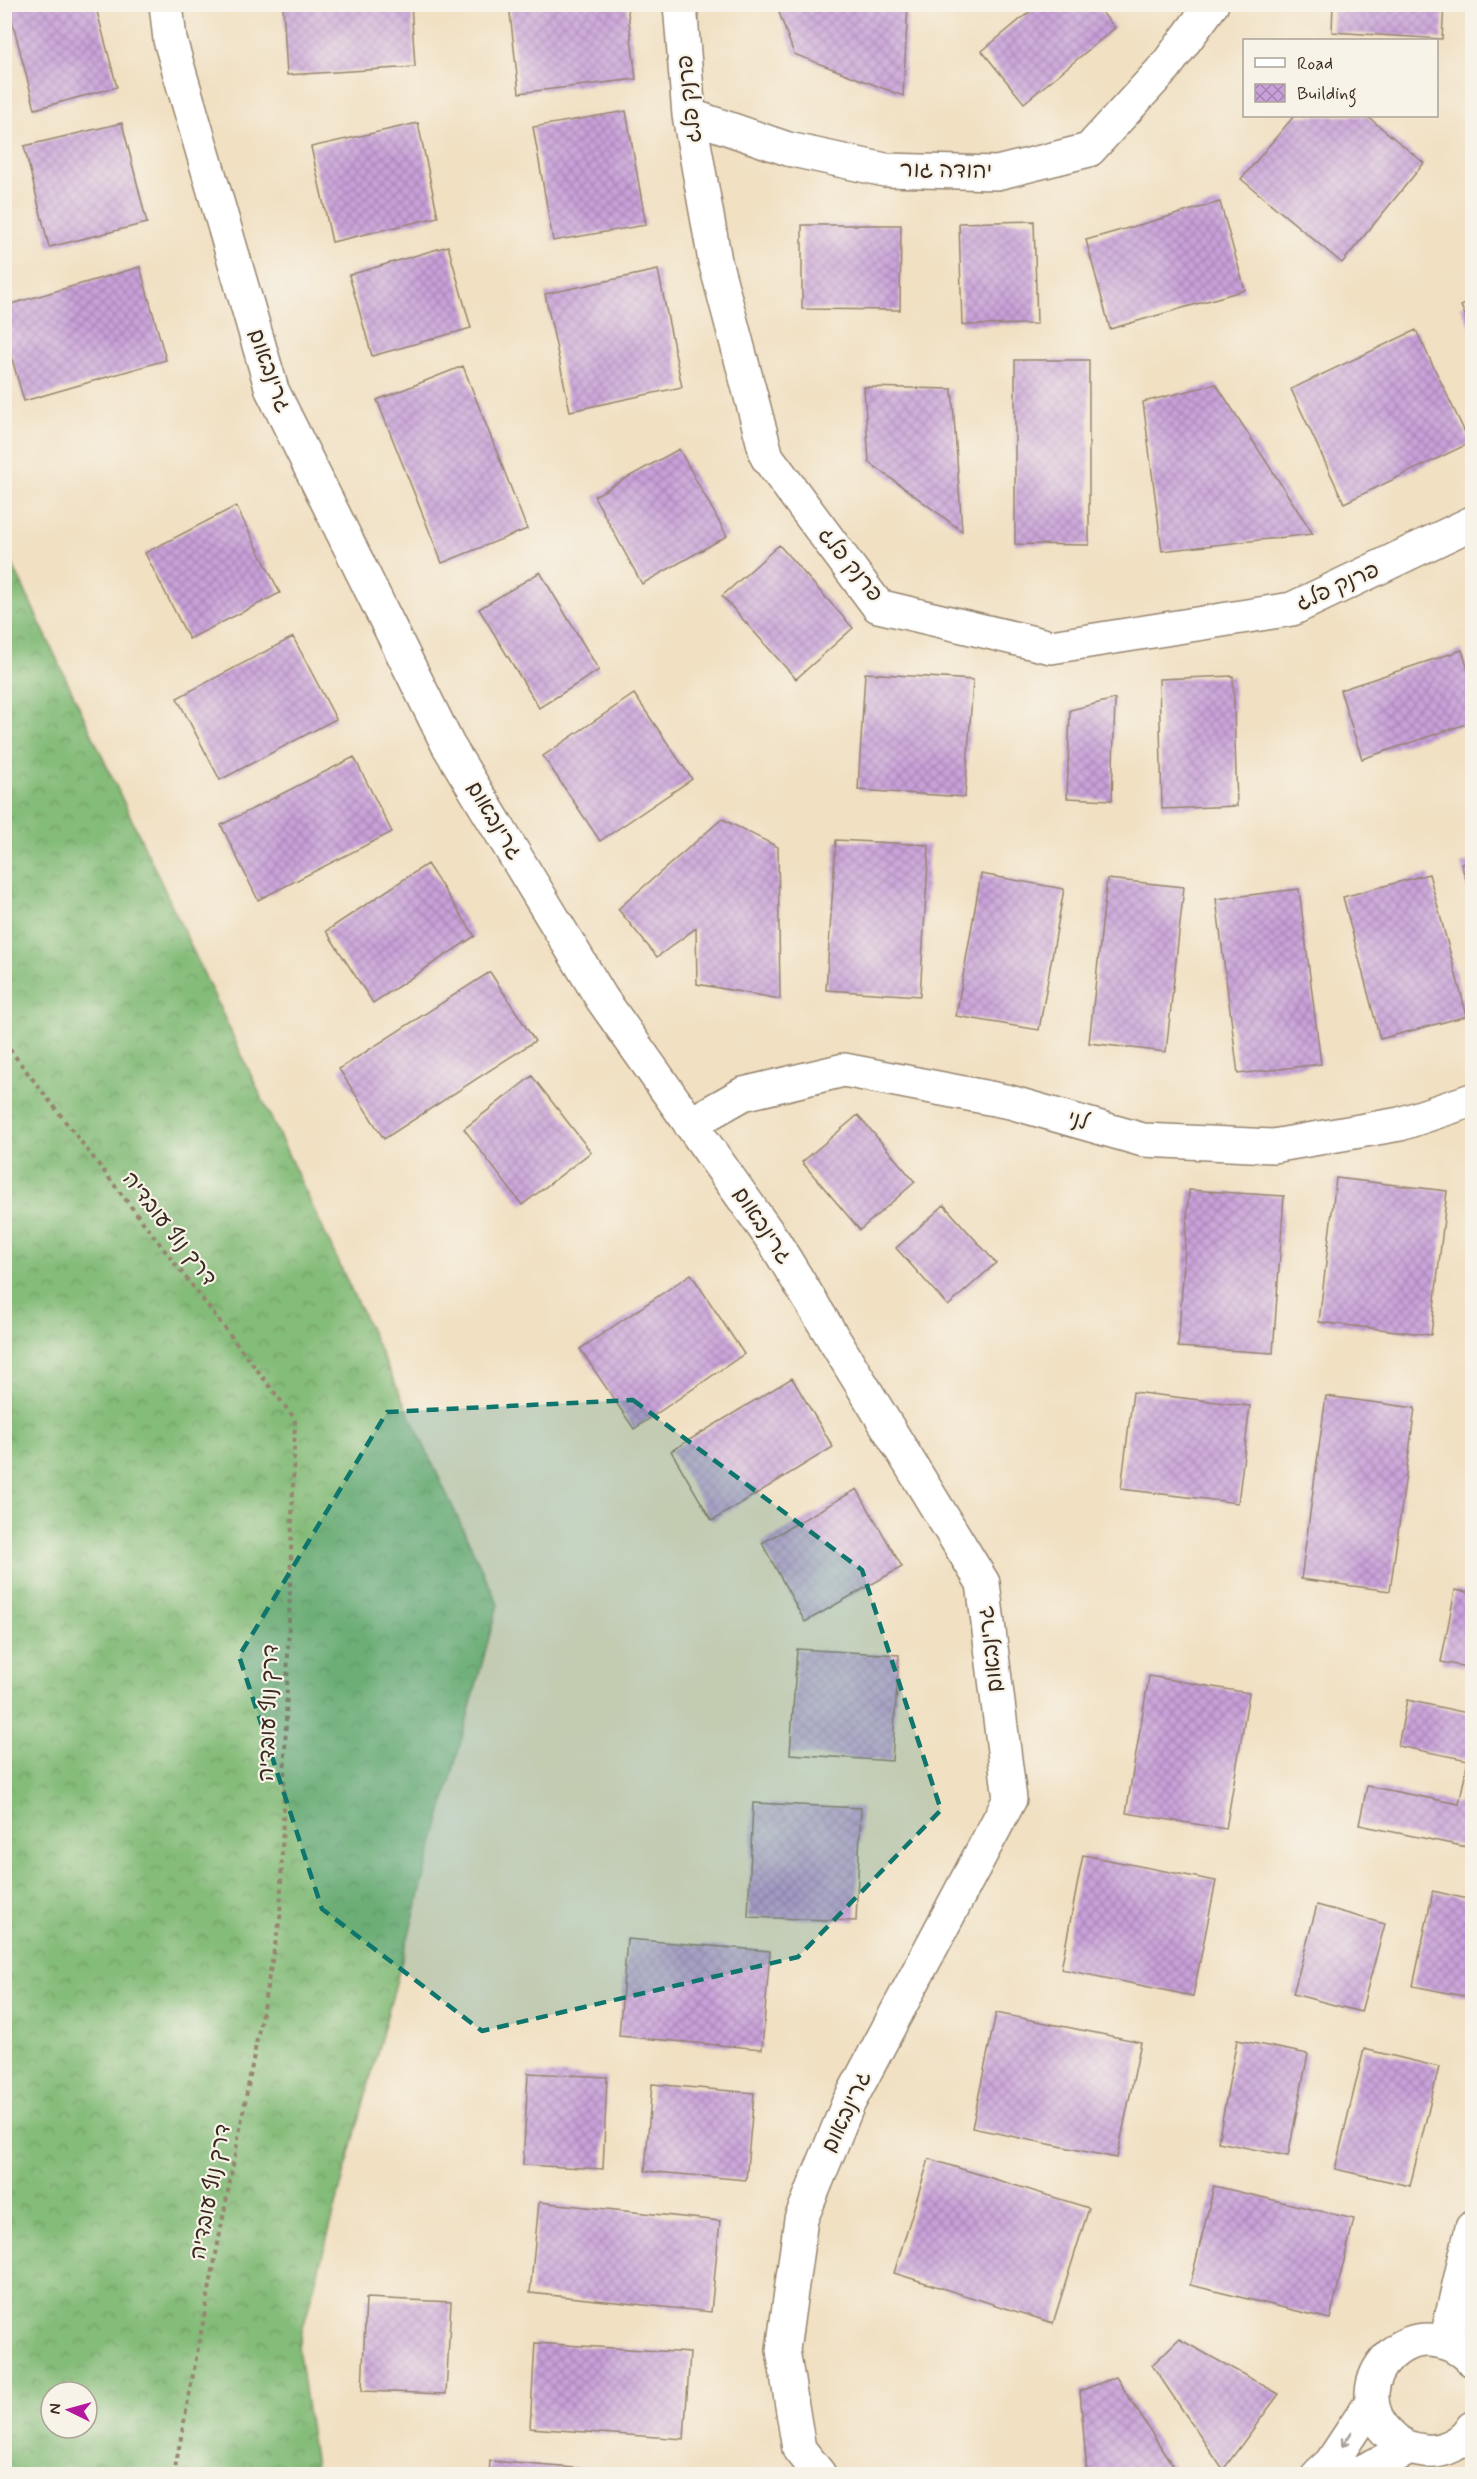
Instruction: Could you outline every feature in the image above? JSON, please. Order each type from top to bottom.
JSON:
[{"type":"street","name":"גרינבאום","points":[[166,4],[170,40],[272,390],[448,745],[602,999],[775,1243],[983,1583],[1010,1799],[848,2104],[801,2219],[783,2350],[799,2449],[819,2475]]},
{"type":"street","name":"פרנק פלג","points":[[680,4],[689,115],[715,261],[767,457],[878,606],[1051,647],[1292,609],[1473,523]]},
{"type":"street","name":"יהודה גור","points":[[689,115],[788,149],[885,170],[997,173],[1089,150],[1166,66],[1212,4]]},
{"type":"street","name":"לני","points":[[690,1124],[743,1094],[844,1070],[1010,1102],[1143,1140],[1273,1146],[1400,1124],[1473,1100]]},
{"type":"street","points":[[1446,2342],[1473,2228]]},
{"type":"street","points":[[1471,2431],[1457,2443],[1442,2450],[1426,2451],[1410,2448],[1396,2441],[1385,2430],[1372,2401],[1379,2369],[1388,2356],[1400,2347],[1415,2341],[1431,2339],[1446,2342],[1461,2349],[1473,2360]]},
{"type":"street","points":[[1318,2475],[1331,2463],[1372,2401]]},
{"type":"street","points":[[1357,2475],[1410,2448]]},
{"type":"path","name":"דרך נוף עובדיה","points":[[4,1042],[295,1419],[280,1919],[174,2475]]},
{"type":"highlighted area","points":[[633,1400],[862,1570],[941,1810],[798,1957],[482,2031],[322,1909],[239,1656],[387,1412]]},
{"type":"green space","points":[[4,546],[498,1604],[298,2346],[316,2474],[5,2474]]},
{"type":"building","points":[[95,4],[117,87],[35,109],[8,5]]},
{"type":"building","points":[[411,4],[415,67],[287,75],[283,6]]},
{"type":"building","points":[[509,4],[627,4],[636,79],[519,93]]},
{"type":"building","points":[[776,4],[908,4],[903,96],[794,54]]},
{"type":"building","points":[[1039,4],[1095,4],[1115,28],[1024,103],[982,51]]},
{"type":"building","points":[[1333,4],[1444,4],[1442,39],[1332,32]]},
{"type":"building","points":[[626,111],[646,225],[553,241],[533,127]]},
{"type":"building","points":[[1293,117],[1368,117],[1424,163],[1342,263],[1241,179]]},
{"type":"building","points":[[122,123],[147,223],[49,247],[24,146]]},
{"type":"building","points":[[418,123],[438,217],[332,242],[311,147]]},
{"type":"building","points":[[1220,202],[1245,290],[1110,329],[1086,240]]},
{"type":"building","points":[[1034,221],[1037,324],[962,325],[959,223]]},
{"type":"building","points":[[802,225],[901,225],[900,310],[802,309]]},
{"type":"building","points":[[448,246],[471,328],[372,356],[349,275]]},
{"type":"building","points":[[140,267],[166,360],[24,401],[4,331],[4,306]]},
{"type":"building","points":[[658,270],[682,387],[570,411],[545,294]]},
{"type":"building","points":[[1472,301],[1472,330],[1461,306]]},
{"type":"building","points":[[1416,330],[1470,443],[1344,503],[1291,389]]},
{"type":"building","points":[[1015,360],[1089,360],[1089,545],[1015,544]]},
{"type":"building","points":[[463,366],[527,529],[442,563],[377,400]]},
{"type":"building","points":[[1216,384],[1313,534],[1162,551],[1143,402]]},
{"type":"building","points":[[864,387],[952,389],[962,531],[869,462]]},
{"type":"building","points":[[679,449],[727,536],[642,584],[594,496]]},
{"type":"building","points":[[236,506],[280,593],[189,639],[145,553]]},
{"type":"building","points":[[779,545],[853,628],[796,679],[722,596]]},
{"type":"building","points":[[540,572],[599,670],[539,708],[479,609]]},
{"type":"building","points":[[293,637],[336,719],[220,780],[177,698]]},
{"type":"building","points":[[1462,650],[1472,683],[1472,722],[1362,759],[1340,690]]},
{"type":"building","points":[[865,673],[973,680],[965,797],[858,790]]},
{"type":"building","points":[[1233,676],[1237,806],[1162,809],[1159,679]]},
{"type":"building","points":[[634,694],[692,779],[600,841],[543,756]]},
{"type":"building","points":[[1115,699],[1112,800],[1067,798],[1070,710]]},
{"type":"building","points":[[354,757],[392,832],[258,900],[221,825]]},
{"type":"building","points":[[722,819],[778,847],[780,999],[697,984],[696,928],[657,957],[618,909]]},
{"type":"building","points":[[836,840],[929,845],[920,996],[826,990]]},
{"type":"building","points":[[1472,860],[1472,898],[1461,864]]},
{"type":"building","points":[[427,864],[475,936],[373,1003],[326,931]]},
{"type":"building","points":[[981,874],[1064,889],[1039,1030],[956,1016]]},
{"type":"building","points":[[1429,874],[1467,1016],[1380,1039],[1343,897]]},
{"type":"building","points":[[1107,879],[1184,887],[1166,1052],[1089,1043]]},
{"type":"building","points":[[1299,889],[1321,1064],[1238,1074],[1216,899]]},
{"type":"building","points":[[490,972],[535,1041],[384,1139],[339,1069]]},
{"type":"building","points":[[532,1076],[591,1152],[522,1205],[464,1129]]},
{"type":"building","points":[[858,1115],[915,1182],[860,1230],[802,1162]]},
{"type":"building","points":[[1336,1178],[1447,1191],[1431,1335],[1319,1322]]},
{"type":"building","points":[[1189,1190],[1284,1196],[1273,1353],[1178,1347]]},
{"type":"building","points":[[944,1205],[996,1263],[948,1306],[896,1248]]},
{"type":"building","points":[[691,1274],[744,1354],[634,1429],[580,1349]]},
{"type":"building","points":[[792,1378],[833,1447],[712,1521],[671,1451]]},
{"type":"building","points":[[1133,1392],[1250,1406],[1238,1503],[1121,1489]]},
{"type":"building","points":[[1326,1396],[1415,1408],[1390,1591],[1301,1579]]},
{"type":"building","points":[[857,1489],[902,1567],[805,1622],[762,1543]]},
{"type":"building","points":[[1455,1590],[1472,1593],[1472,1668],[1441,1662]]},
{"type":"building","points":[[797,1649],[899,1655],[892,1761],[790,1754]]},
{"type":"building","points":[[1149,1676],[1249,1693],[1226,1829],[1126,1813]]},
{"type":"building","points":[[1407,1700],[1472,1714],[1472,1848],[1359,1825],[1367,1786],[1459,1804],[1468,1760],[1398,1746]]},
{"type":"building","points":[[753,1803],[861,1808],[856,1921],[748,1917]]},
{"type":"building","points":[[1083,1855],[1216,1881],[1193,1996],[1061,1969]]},
{"type":"building","points":[[1433,1891],[1472,1900],[1472,1980],[1469,1997],[1413,1986]]},
{"type":"building","points":[[1317,1905],[1385,1924],[1361,2012],[1293,1994]]},
{"type":"building","points":[[627,1939],[770,1951],[762,2049],[619,2036]]},
{"type":"building","points":[[996,2013],[1141,2042],[1117,2158],[972,2128]]},
{"type":"building","points":[[1237,2040],[1308,2054],[1288,2156],[1218,2142]]},
{"type":"building","points":[[1364,2049],[1439,2067],[1410,2186],[1335,2169]]},
{"type":"building","points":[[528,2073],[607,2077],[603,2169],[523,2165]]},
{"type":"building","points":[[652,2084],[754,2093],[746,2180],[645,2171]]},
{"type":"building","points":[[929,2159],[1089,2208],[1053,2323],[894,2273]]},
{"type":"building","points":[[1214,2186],[1354,2219],[1330,2319],[1190,2285]]},
{"type":"building","points":[[539,2202],[720,2221],[711,2312],[530,2293]]},
{"type":"building","points":[[366,2298],[451,2302],[446,2394],[362,2391]]},
{"type":"building","points":[[1179,2339],[1279,2394],[1223,2470],[1152,2365]]},
{"type":"building","points":[[535,2343],[690,2353],[684,2439],[530,2428]]},
{"type":"building","points":[[1116,2377],[1178,2474],[1087,2474],[1080,2391]]},
{"type":"building","points":[[490,2461],[586,2469],[585,2474],[489,2474]]}]
